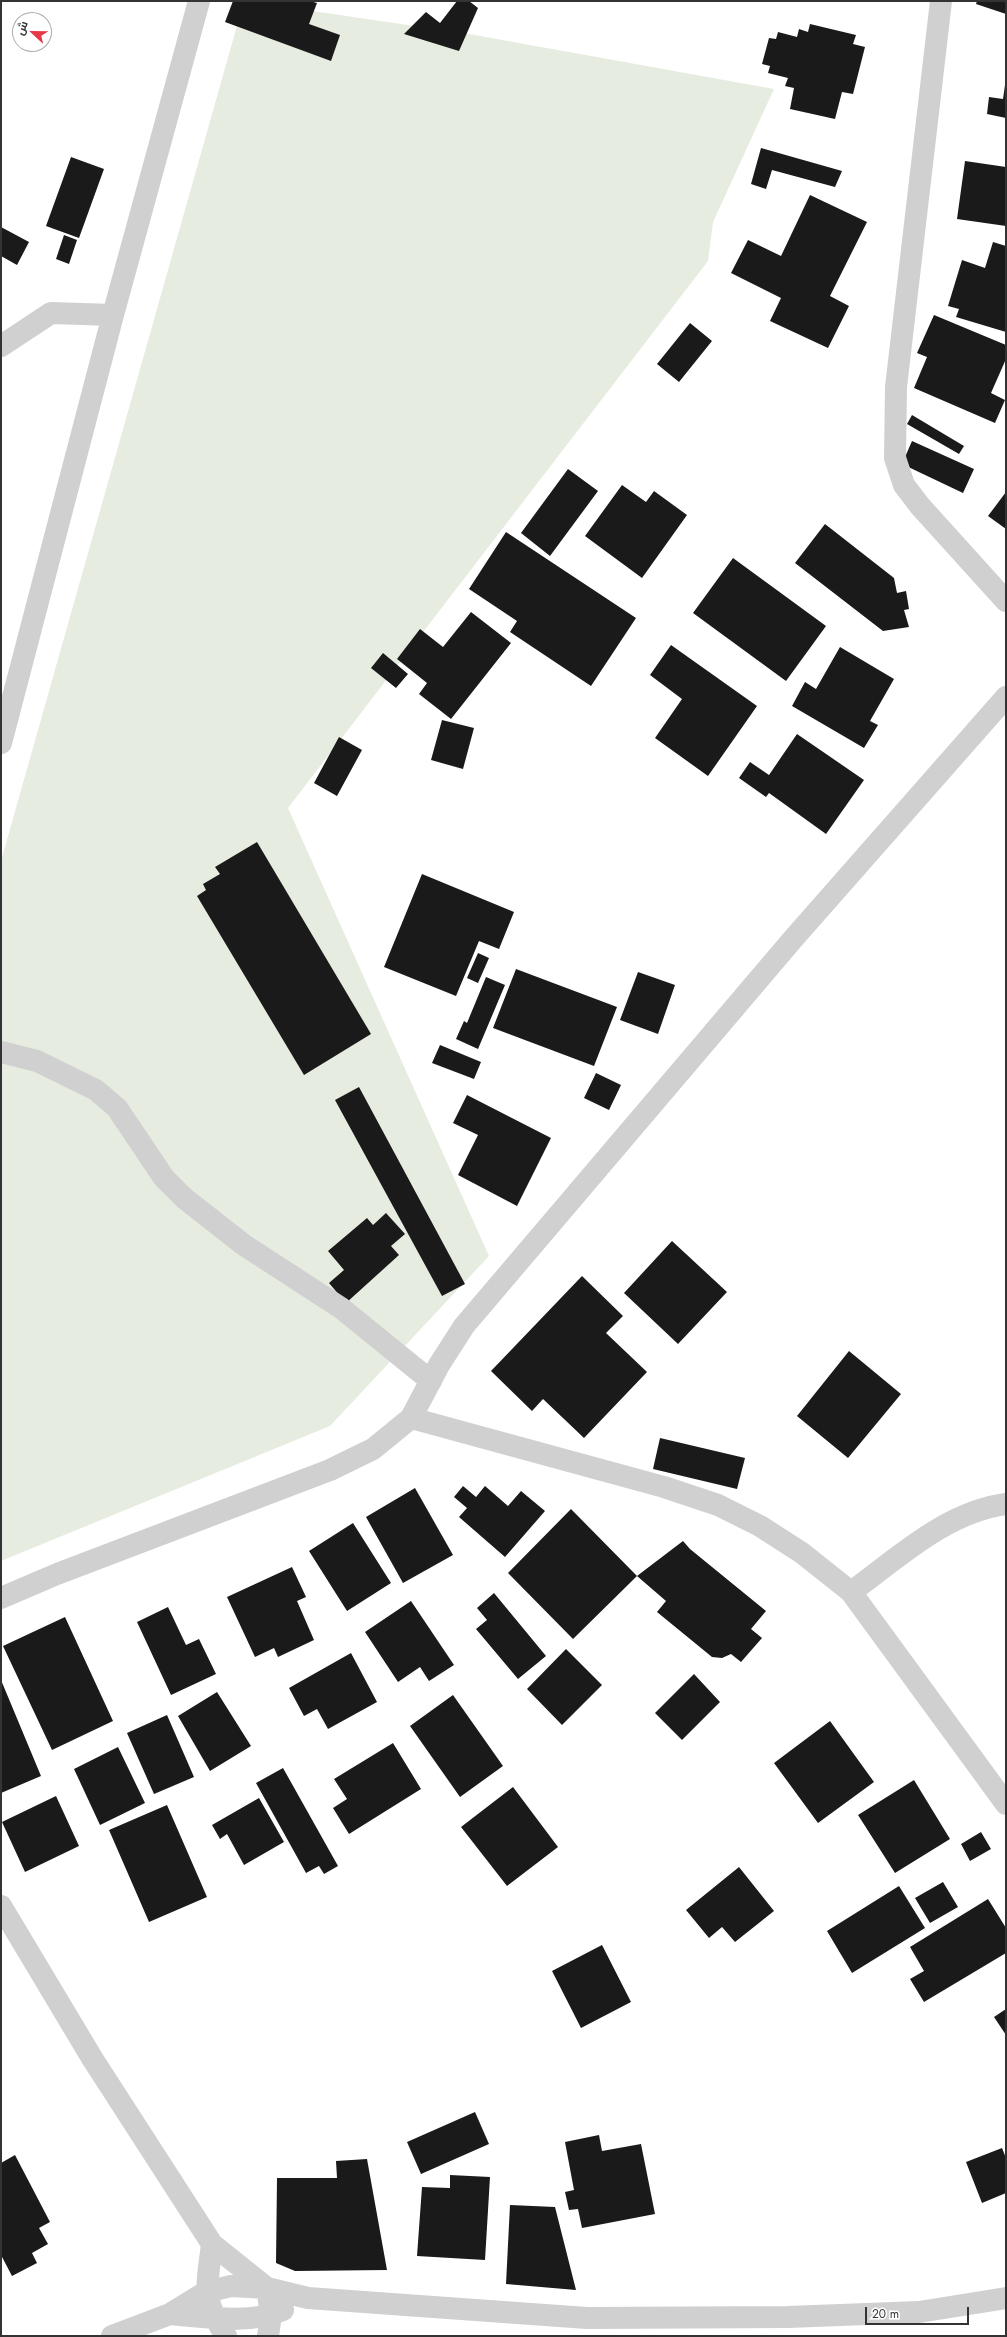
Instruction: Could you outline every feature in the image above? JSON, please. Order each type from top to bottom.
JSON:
[{"type":"street","points":[[1,743],[113,315],[199,1]]},
{"type":"street","points":[[941,1],[896,387],[895,458],[904,485],[912,496],[1006,601]]},
{"type":"street","points":[[1,346],[51,313],[113,315]]},
{"type":"street","points":[[1,1598],[330,1470],[373,1449],[411,1418],[464,1326],[793,939],[1006,697]]},
{"type":"street","points":[[1,1052],[37,1061],[96,1090],[117,1108],[152,1161],[184,1198],[244,1245],[341,1308],[431,1381]]},
{"type":"street","points":[[411,1418],[664,1487],[718,1505],[760,1526],[790,1545],[851,1592],[1006,1804]]},
{"type":"street","points":[[851,1592],[932,1532],[985,1507],[1006,1504]]},
{"type":"street","points":[[1,1906],[92,2058],[212,2244],[266,2288],[270,2326]]},
{"type":"street","points":[[212,2244],[206,2292],[214,2318],[226,2336]]},
{"type":"street","points":[[112,2336],[170,2314],[206,2292],[231,2286],[266,2288],[308,2298],[588,2318],[788,2317],[919,2312],[1006,2298]]},
{"type":"street","points":[[170,2314],[214,2318],[270,2326],[308,2298]]},
{"type":"shaded area","points":[[244,1],[469,34],[774,89],[713,222],[708,261],[288,808],[489,1256],[330,1426],[1,1561],[1,861]]},
{"type":"building","points":[[233,1],[310,1],[317,3],[309,24],[340,35],[331,61],[225,22]]},
{"type":"building","points":[[457,1],[469,1],[478,8],[459,51],[404,34],[426,12],[440,23]]},
{"type":"building","points":[[977,1],[1006,1],[1006,14],[976,4]]},
{"type":"building","points":[[810,24],[856,35],[853,44],[865,47],[853,94],[842,92],[835,119],[790,109],[794,88],[785,86],[788,78],[768,73],[770,66],[762,64],[769,38],[776,39],[778,32],[797,37],[799,29],[808,32]]},
{"type":"building","points":[[1005,85],[1006,118],[987,114],[989,97],[1003,99]]},
{"type":"building","points":[[761,148],[842,171],[835,187],[772,170],[766,189],[751,184]]},
{"type":"building","points":[[71,157],[104,169],[79,238],[46,226]]},
{"type":"building","points":[[965,161],[1006,167],[1006,226],[957,219]]},
{"type":"building","points":[[810,195],[867,222],[830,296],[849,306],[828,348],[770,321],[781,298],[731,273],[748,240],[781,256]]},
{"type":"building","points":[[1,227],[29,242],[17,265],[1,256]]},
{"type":"building","points":[[64,235],[77,240],[69,264],[56,259]]},
{"type":"building","points":[[993,242],[1006,246],[1006,332],[956,317],[959,309],[948,306],[962,260],[985,268]]},
{"type":"building","points":[[934,315],[1006,345],[1006,359],[991,393],[1005,400],[995,423],[914,388],[927,357],[917,353]]},
{"type":"building","points":[[690,323],[712,341],[679,382],[657,364]]},
{"type":"building","points":[[912,415],[964,446],[959,454],[907,424]]},
{"type":"building","points":[[912,441],[974,469],[963,493],[902,464]]},
{"type":"building","points":[[568,469],[598,491],[550,556],[521,533]]},
{"type":"building","points":[[622,485],[646,502],[654,491],[687,515],[642,578],[585,536]]},
{"type":"building","points":[[1006,492],[1006,529],[988,516]]},
{"type":"building","points":[[825,524],[894,578],[897,593],[906,591],[909,609],[904,610],[909,627],[883,631],[795,563]]},
{"type":"building","points":[[506,532],[636,618],[591,686],[510,632],[517,621],[469,589]]},
{"type":"building","points":[[733,558],[826,626],[786,681],[693,613]]},
{"type":"building","points":[[471,612],[511,643],[451,719],[419,694],[427,683],[397,659],[420,629],[443,647]]},
{"type":"building","points":[[671,645],[757,706],[708,776],[655,738],[682,699],[650,675]]},
{"type":"building","points":[[840,647],[894,679],[870,721],[878,725],[864,748],[792,706],[805,682],[816,689]]},
{"type":"building","points":[[383,653],[408,674],[396,688],[371,668]]},
{"type":"building","points":[[442,720],[474,728],[463,769],[431,760]]},
{"type":"building","points":[[797,734],[864,780],[826,834],[769,793],[766,797],[739,778],[750,762],[769,775]]},
{"type":"building","points":[[339,737],[362,750],[337,796],[314,783]]},
{"type":"building","points":[[257,842],[371,1034],[304,1075],[197,896],[206,890],[203,884],[220,874],[215,867]]},
{"type":"building","points":[[422,874],[514,912],[499,949],[479,941],[456,996],[384,967]]},
{"type":"building","points":[[478,953],[489,958],[478,983],[467,978]]},
{"type":"building","points":[[516,969],[617,1007],[594,1066],[493,1028]]},
{"type":"building","points":[[638,972],[675,985],[658,1034],[620,1020]]},
{"type":"building","points":[[486,977],[505,985],[478,1049],[456,1039],[464,1021],[467,1023]]},
{"type":"building","points":[[440,1045],[481,1062],[474,1079],[432,1063]]},
{"type":"building","points":[[596,1073],[621,1085],[609,1110],[584,1098]]},
{"type":"building","points":[[359,1087],[465,1284],[442,1296],[335,1100]]},
{"type":"building","points":[[467,1095],[551,1138],[517,1206],[458,1175],[478,1135],[453,1123]]},
{"type":"building","points":[[386,1213],[405,1234],[391,1246],[399,1255],[346,1303],[329,1283],[344,1270],[328,1251],[367,1218],[373,1225]]},
{"type":"building","points":[[672,1241],[727,1292],[678,1344],[624,1293]]},
{"type":"building","points":[[582,1276],[623,1316],[606,1333],[647,1372],[584,1438],[543,1399],[532,1411],[491,1371]]},
{"type":"building","points":[[849,1351],[901,1394],[848,1458],[797,1416]]},
{"type":"building","points":[[660,1438],[745,1458],[737,1489],[653,1469]]},
{"type":"building","points":[[463,1486],[476,1497],[485,1486],[508,1506],[521,1491],[545,1511],[505,1557],[459,1517],[467,1508],[454,1497]]},
{"type":"building","points":[[415,1488],[453,1555],[403,1583],[366,1517]]},
{"type":"building","points":[[571,1509],[637,1576],[573,1639],[508,1573]]},
{"type":"building","points":[[353,1523],[391,1583],[347,1611],[309,1551]]},
{"type":"building","points":[[683,1541],[690,1549],[766,1611],[751,1629],[762,1638],[741,1662],[731,1654],[722,1658],[712,1657],[657,1612],[666,1601],[637,1576]]},
{"type":"building","points":[[292,1567],[306,1597],[297,1601],[314,1640],[278,1657],[274,1648],[255,1657],[227,1597]]},
{"type":"building","points":[[494,1593],[546,1656],[518,1679],[476,1629],[487,1620],[477,1608]]},
{"type":"building","points":[[411,1601],[454,1665],[429,1681],[420,1667],[398,1682],[365,1632]]},
{"type":"building","points":[[168,1607],[186,1645],[199,1639],[216,1674],[171,1695],[137,1622]]},
{"type":"building","points":[[65,1617],[113,1721],[52,1750],[3,1646]]},
{"type":"building","points":[[566,1649],[602,1685],[562,1725],[527,1689]]},
{"type":"building","points":[[351,1653],[377,1702],[328,1729],[317,1709],[304,1716],[289,1688]]},
{"type":"building","points":[[694,1674],[720,1702],[682,1740],[655,1713]]},
{"type":"building","points":[[1,1680],[41,1776],[1,1793]]},
{"type":"building","points":[[217,1692],[251,1746],[210,1771],[178,1716]]},
{"type":"building","points":[[453,1695],[503,1766],[460,1797],[410,1726]]},
{"type":"building","points":[[167,1715],[194,1777],[154,1794],[127,1733]]},
{"type":"building","points":[[830,1721],[874,1782],[818,1823],[774,1763]]},
{"type":"building","points":[[393,1743],[421,1789],[349,1834],[333,1808],[347,1799],[334,1779]]},
{"type":"building","points":[[118,1747],[145,1803],[100,1825],[74,1769]]},
{"type":"building","points":[[283,1768],[338,1866],[324,1874],[319,1866],[306,1873],[256,1783]]},
{"type":"building","points":[[914,1780],[950,1839],[895,1873],[858,1815]]},
{"type":"building","points":[[513,1787],[558,1847],[507,1886],[461,1827]]},
{"type":"building","points":[[56,1796],[79,1846],[25,1872],[2,1822]]},
{"type":"building","points":[[259,1798],[284,1842],[244,1865],[227,1834],[220,1839],[212,1825]]},
{"type":"building","points":[[167,1805],[207,1897],[149,1922],[109,1830]]},
{"type":"building","points":[[981,1832],[991,1849],[970,1861],[961,1844]]},
{"type":"building","points":[[739,1867],[774,1911],[735,1942],[722,1927],[709,1938],[686,1910]]},
{"type":"building","points":[[943,1882],[958,1907],[930,1923],[915,1898]]},
{"type":"building","points":[[899,1886],[925,1928],[852,1973],[827,1931]]},
{"type":"building","points":[[988,1899],[1006,1928],[1006,1953],[924,2002],[910,1979],[924,1971],[910,1947]]},
{"type":"building","points":[[602,1945],[631,2002],[581,2028],[552,1971]]},
{"type":"building","points":[[1006,2009],[1006,2035],[994,2017]]},
{"type":"building","points":[[475,2112],[489,2144],[421,2174],[407,2142]]},
{"type":"building","points":[[599,2135],[602,2151],[641,2144],[655,2214],[582,2228],[578,2209],[569,2210],[565,2192],[574,2190],[565,2142]]},
{"type":"building","points":[[1002,2148],[1006,2158],[1006,2193],[982,2203],[966,2162]]},
{"type":"building","points":[[15,2155],[50,2222],[39,2228],[48,2244],[32,2253],[37,2263],[12,2276],[1,2255],[1,2163]]},
{"type":"building","points":[[367,2159],[387,2270],[295,2271],[276,2263],[277,2178],[337,2178],[336,2161]]},
{"type":"building","points":[[450,2175],[490,2177],[485,2260],[417,2256],[422,2187],[450,2188]]},
{"type":"building","points":[[510,2205],[555,2207],[576,2290],[506,2284]]}]
